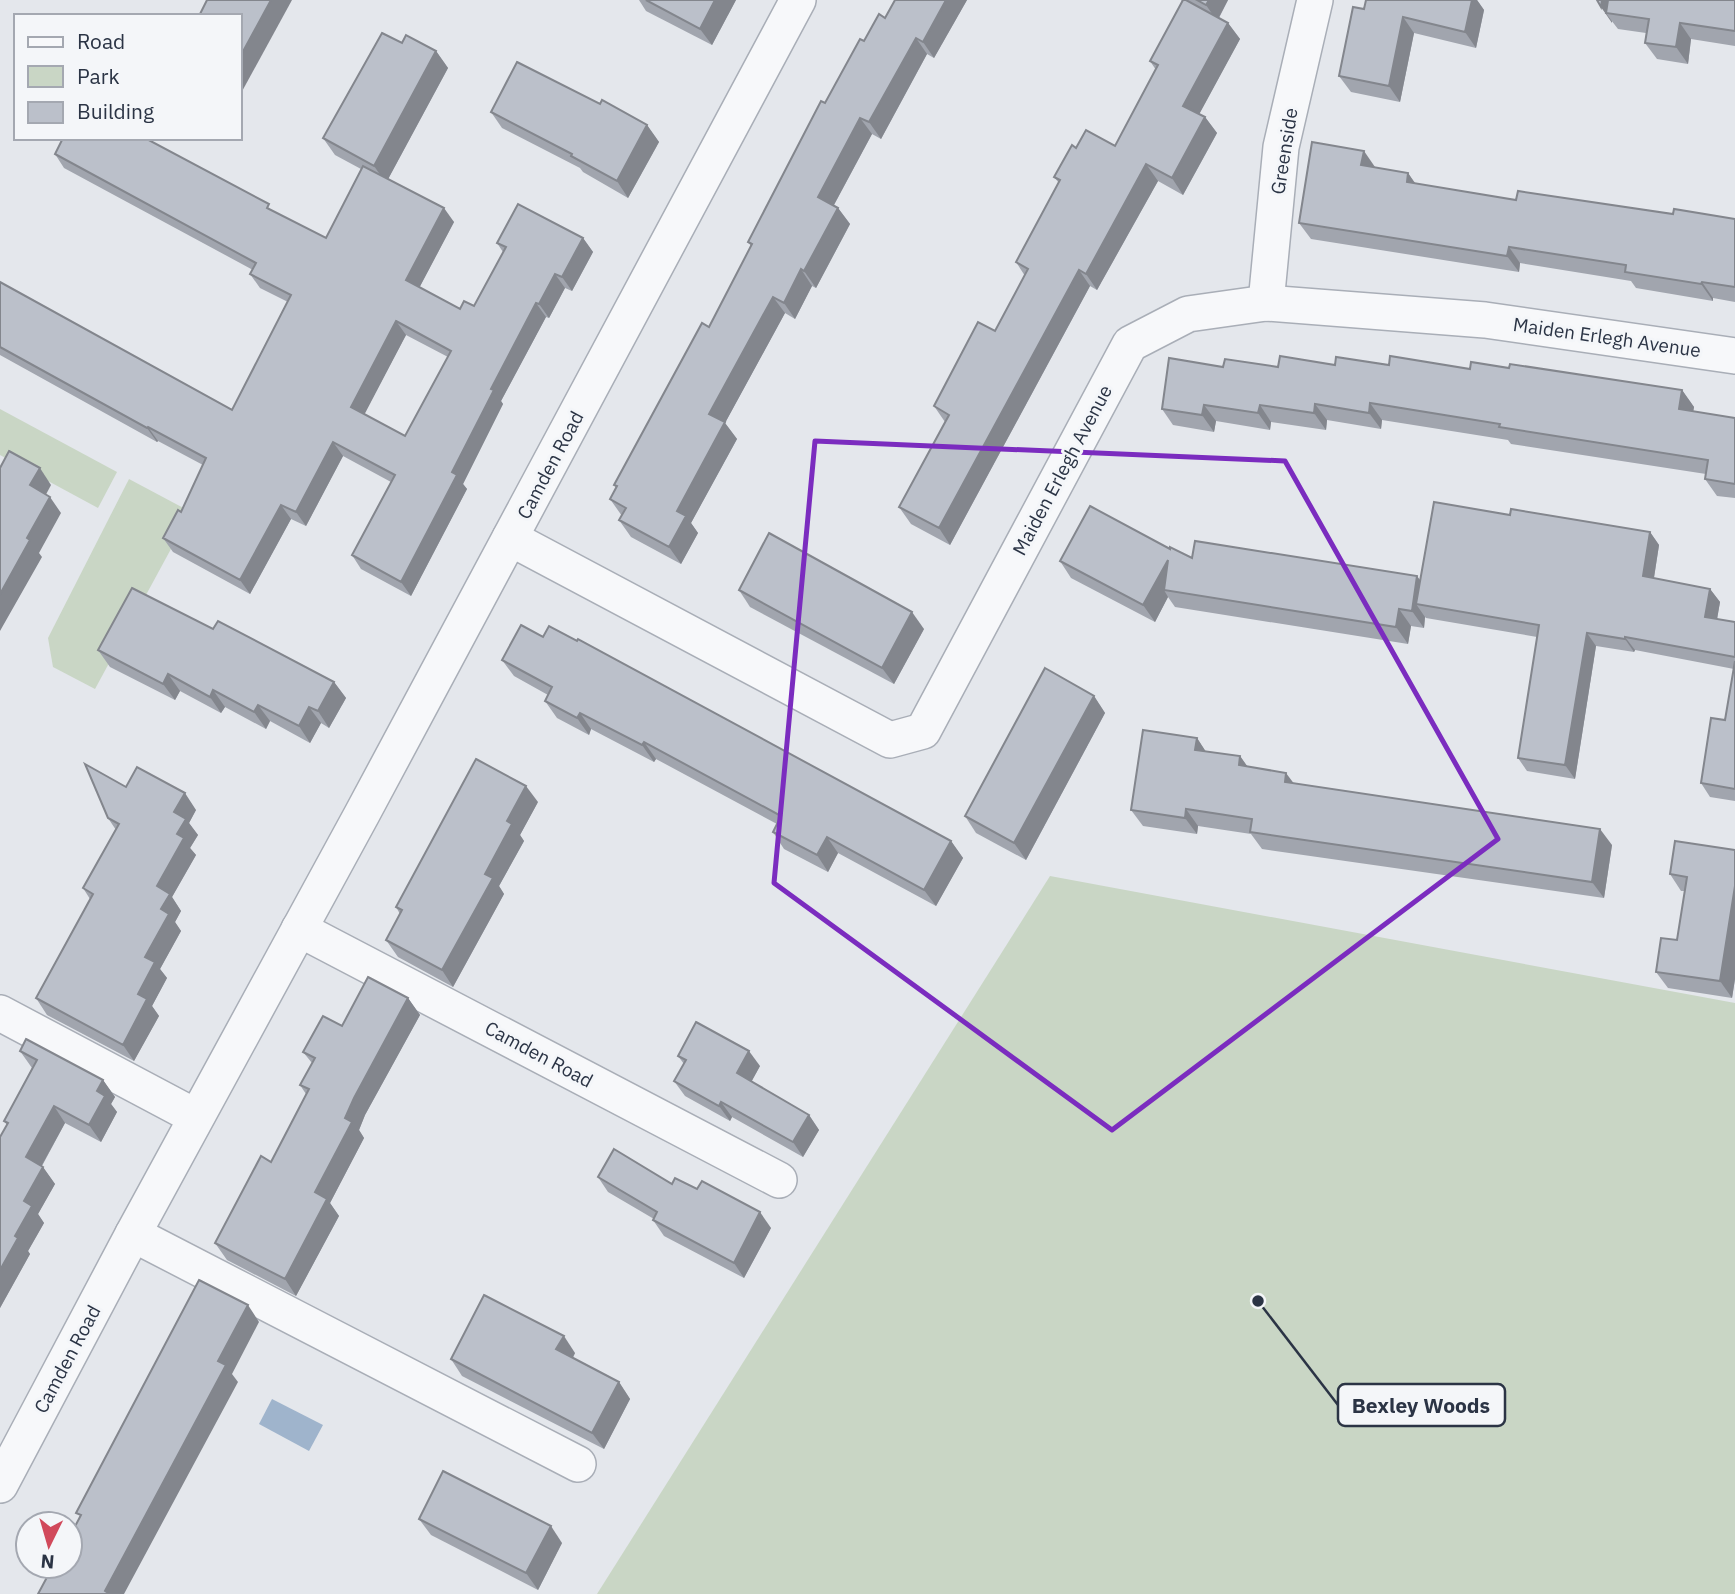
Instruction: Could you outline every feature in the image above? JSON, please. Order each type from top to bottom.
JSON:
[{"type":"street","name":"Camden Road","points":[[0,1485],[798,0]]},
{"type":"street","name":"Greenside","points":[[1266,303],[1281,147],[1315,0]]},
{"type":"street","name":"Maiden Erlegh Avenue","points":[[510,538],[890,740],[923,731],[1130,344],[1188,314],[1266,303],[1485,320],[1735,356]]},
{"type":"street","name":"Camden Road","points":[[299,929],[779,1180]]},
{"type":"street","points":[[0,1013],[196,1117]]},
{"type":"street","points":[[133,1234],[578,1464]]},
{"type":"highlighted area","points":[[815,441],[1285,461],[1498,839],[1112,1130],[774,883]]},
{"type":"green space","points":[[0,409],[117,472],[98,508],[0,455]]},
{"type":"green space","points":[[129,479],[191,512],[95,689],[53,667],[48,638]]},
{"type":"green space","points":[[1050,876],[1735,1003],[1735,1594],[597,1594]]},
{"type":"water","points":[[272,1399],[323,1425],[309,1451],[259,1424]]},
{"type":"building","points":[[207,0],[271,0],[242,53],[242,14],[200,14]]},
{"type":"building","points":[[646,0],[715,0],[700,29]]},
{"type":"building","points":[[895,0],[946,0],[923,42],[916,38],[869,122],[860,118],[818,197],[838,208],[784,303],[773,297],[709,414],[725,422],[677,511],[686,516],[669,547],[619,520],[626,508],[610,499],[617,486],[614,485],[702,323],[709,327],[752,244],[748,242],[821,101],[825,103],[860,39],[864,41],[879,14],[885,18]]},
{"type":"building","points":[[1183,0],[1228,23],[1183,106],[1205,117],[1172,178],[1146,164],[1086,274],[1079,270],[939,528],[899,507],[949,415],[934,406],[978,322],[995,331],[1028,269],[1016,262],[1060,180],[1054,177],[1072,145],[1076,148],[1086,130],[1115,146],[1158,65],[1150,61]]},
{"type":"building","points":[[1366,0],[1472,0],[1465,32],[1403,17],[1389,86],[1339,76],[1353,7],[1364,9]]},
{"type":"building","points":[[1608,0],[1735,0],[1735,31],[1680,23],[1676,47],[1645,43],[1649,19],[1606,13]]},
{"type":"building","points":[[382,33],[402,43],[406,35],[436,51],[374,166],[323,138]]},
{"type":"building","points":[[517,62],[600,104],[602,100],[647,125],[617,181],[491,112]]},
{"type":"building","points":[[62,140],[149,140],[269,204],[267,208],[326,238],[363,166],[444,208],[406,280],[460,309],[464,301],[474,306],[506,247],[497,243],[518,204],[583,238],[562,277],[555,274],[539,304],[536,303],[452,472],[457,475],[401,582],[352,555],[395,475],[333,442],[296,512],[281,505],[240,580],[163,538],[178,510],[181,512],[206,458],[0,347],[0,282],[232,410],[291,295],[250,274],[256,263],[55,154]],"holes":[[[396,321],[451,351],[405,436],[351,407]]]},
{"type":"building","points":[[1312,142],[1364,151],[1361,165],[1408,173],[1407,182],[1516,200],[1518,191],[1673,214],[1674,209],[1735,219],[1735,287],[1625,272],[1626,265],[1509,247],[1507,256],[1299,223]]},
{"type":"building","points":[[1280,356],[1335,365],[1336,357],[1389,365],[1390,356],[1470,369],[1471,362],[1509,368],[1510,364],[1682,390],[1679,409],[1735,418],[1735,484],[1705,479],[1708,460],[1499,427],[1500,424],[1370,403],[1369,413],[1315,404],[1314,413],[1260,405],[1258,413],[1204,405],[1202,415],[1162,409],[1169,358],[1223,367],[1225,359],[1278,367]]},
{"type":"building","points":[[9,451],[40,468],[30,485],[50,497],[0,594],[0,468]]},
{"type":"building","points":[[1434,502],[1510,515],[1511,509],[1650,532],[1643,576],[1710,589],[1705,617],[1735,622],[1735,657],[1625,637],[1587,633],[1565,765],[1518,758],[1539,625],[1416,604]]},
{"type":"building","points":[[1090,506],[1192,558],[1195,541],[1417,576],[1412,611],[1399,609],[1396,627],[1164,590],[1168,560],[1143,605],[1060,561]]},
{"type":"building","points":[[769,533],[912,612],[882,668],[739,590]]},
{"type":"building","points":[[132,588],[213,629],[218,621],[334,682],[318,711],[309,707],[299,726],[258,705],[254,712],[213,690],[210,697],[168,674],[163,684],[98,650]]},
{"type":"building","points":[[521,625],[543,637],[549,626],[577,641],[578,639],[951,841],[924,890],[827,837],[817,855],[773,832],[781,816],[644,742],[642,745],[580,713],[577,718],[545,701],[552,687],[502,660]]},
{"type":"building","points":[[1735,661],[1735,789],[1701,783],[1711,718],[1725,720]]},
{"type":"building","points":[[1045,668],[1094,696],[1014,843],[965,816]]},
{"type":"building","points":[[1143,730],[1197,738],[1195,750],[1240,756],[1239,765],[1286,773],[1285,782],[1600,829],[1592,882],[1250,832],[1252,819],[1186,809],[1185,818],[1131,810]]},
{"type":"building","points":[[476,759],[526,786],[507,821],[512,824],[485,874],[493,878],[442,970],[386,940],[402,910],[396,907]]},
{"type":"building","points":[[85,764],[126,787],[137,767],[185,793],[174,812],[186,819],[177,834],[184,838],[157,886],[170,894],[161,909],[169,914],[145,957],[155,962],[138,994],[147,999],[123,1045],[36,998],[93,894],[83,888],[119,824],[108,818]]},
{"type":"building","points":[[1675,841],[1735,850],[1735,886],[1720,981],[1656,972],[1661,938],[1677,940],[1687,877],[1670,874]]},
{"type":"building","points":[[368,977],[408,998],[345,1118],[352,1122],[315,1192],[327,1199],[285,1279],[215,1243],[261,1156],[271,1162],[309,1089],[300,1085],[315,1058],[303,1052],[323,1016],[342,1026]]},
{"type":"building","points":[[696,1022],[749,1051],[737,1073],[809,1115],[793,1142],[721,1102],[719,1106],[674,1081],[686,1060],[678,1056]]},
{"type":"building","points":[[26,1039],[103,1080],[97,1091],[105,1096],[89,1125],[54,1106],[26,1157],[43,1167],[24,1201],[32,1206],[0,1270],[0,1137],[8,1123],[4,1121],[37,1060],[20,1051]]},
{"type":"building","points":[[614,1149],[672,1184],[675,1178],[697,1189],[702,1181],[760,1212],[734,1263],[653,1220],[657,1212],[598,1177]]},
{"type":"building","points":[[199,1280],[248,1305],[218,1361],[226,1365],[105,1591],[110,1594],[38,1594],[46,1580],[84,1580],[84,1510],[78,1510]]},
{"type":"building","points":[[484,1295],[564,1336],[556,1349],[619,1382],[592,1433],[451,1359]]},
{"type":"building","points":[[443,1471],[551,1526],[526,1573],[419,1519]]},
{"type":"place","name":"Bexley Woods","points":[[1258,1301]]}]
